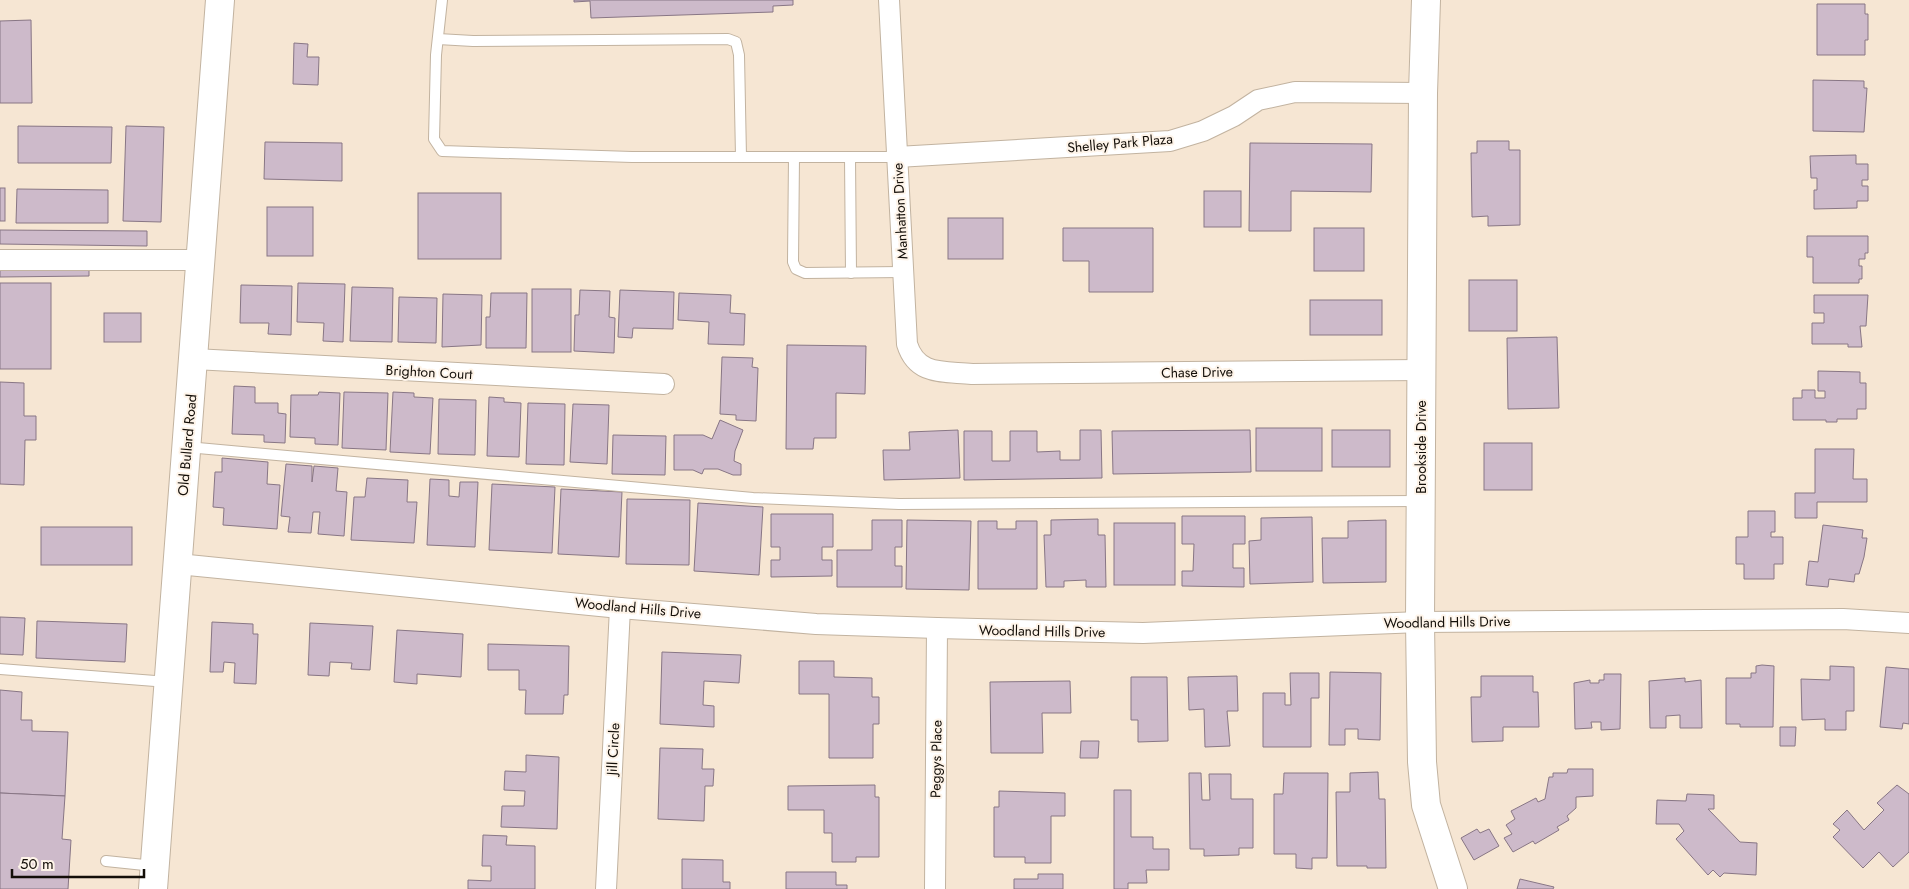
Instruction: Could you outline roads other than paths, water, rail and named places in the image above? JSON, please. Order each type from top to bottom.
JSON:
[{"type":"street","name":"Old Bullard Road","points":[[154,878],[220,0]]},
{"type":"street","name":"Manhatton Drive","points":[[888,0],[907,344],[911,357],[921,367],[934,371],[972,374]]},
{"type":"street","name":"Brookside Drive","points":[[1426,0],[1420,622],[1422,762],[1426,805],[1453,889]]},
{"type":"street","name":"Shelley Park Plaza","points":[[897,157],[1170,140],[1203,131],[1234,116],[1258,100],[1295,92],[1424,93]]},
{"type":"street","points":[[0,260],[201,260]]},
{"type":"street","name":"Brighton Court","points":[[194,359],[664,384]]},
{"type":"street","name":"Chase Drive","points":[[972,374],[1422,370]]},
{"type":"street","name":"Woodland Hills Drive","points":[[178,564],[620,608],[816,624],[1143,633],[1420,622],[1843,620],[1909,623]]},
{"type":"street","name":"Jill Circle","points":[[606,889],[620,608]]},
{"type":"street","name":"Peggys Place","points":[[934,889],[937,628]]},
{"type":"lane","points":[[442,0],[438,39],[434,139],[442,151],[632,157],[897,157]]},
{"type":"lane","points":[[438,39],[473,42],[728,39],[736,42],[741,157]]},
{"type":"lane","points":[[794,157],[793,262],[796,269],[806,273],[903,272]]},
{"type":"lane","points":[[850,157],[851,272]]},
{"type":"lane","points":[[187,447],[753,498],[899,504],[1421,501]]},
{"type":"lane","points":[[0,670],[169,682]]},
{"type":"lane","points":[[106,862],[154,878]]}]
